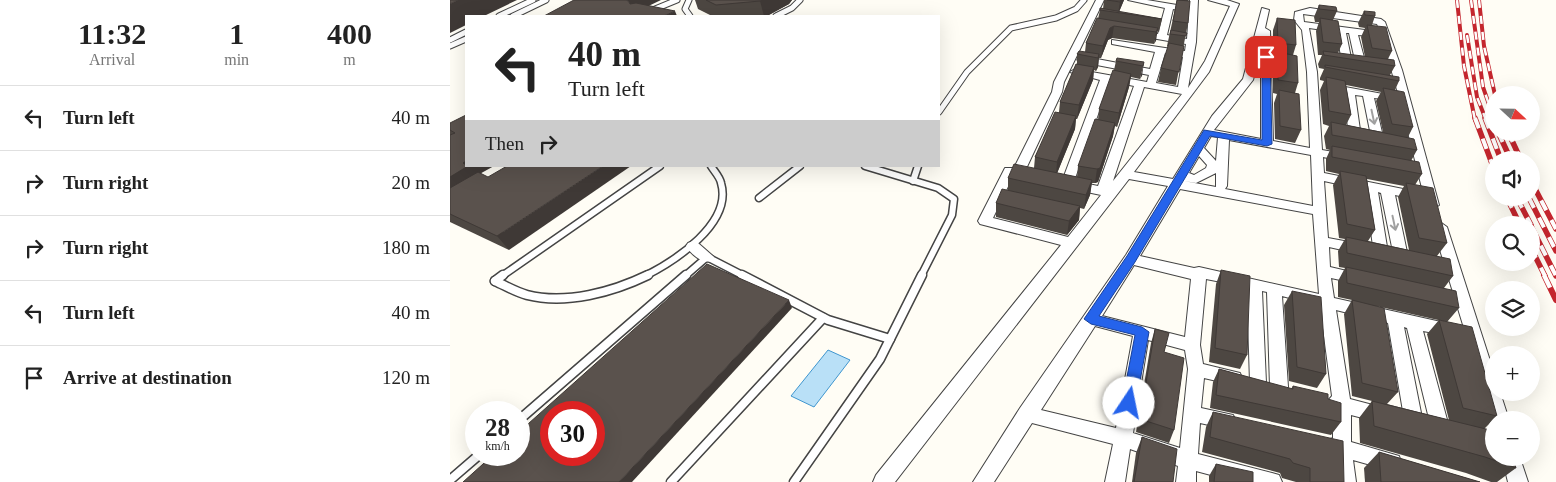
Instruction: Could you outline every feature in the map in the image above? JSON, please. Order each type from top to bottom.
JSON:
[{"type":"street","points":[[1018,173],[1049,119],[1064,70],[1092,26],[1097,15],[1100,0]]},
{"type":"street","points":[[883,482],[1070,242],[1086,216],[1106,192],[1125,174],[1186,92],[1202,78],[1213,59],[1234,4],[1212,0]]},
{"type":"street","points":[[1131,2],[1170,6],[1194,5],[1186,92]]},
{"type":"street","points":[[1162,37],[1161,25],[1170,6]]},
{"type":"street","points":[[1265,10],[1271,59],[1271,98],[1267,144]]},
{"type":"street","points":[[1346,482],[1342,448],[1342,405],[1323,271],[1318,210],[1317,153],[1314,128],[1308,104],[1312,68],[1298,27],[1298,14],[1304,11],[1381,22],[1386,36],[1395,85],[1404,101],[1412,148],[1419,172],[1431,198],[1465,302],[1497,411]]},
{"type":"street","points":[[982,482],[1131,259],[1216,118],[1248,80],[1266,27]]},
{"type":"street","points":[[1298,27],[1386,36]]},
{"type":"street","points":[[1341,30],[1343,62],[1366,66],[1354,32]]},
{"type":"street","points":[[1110,53],[1125,31],[1191,42]]},
{"type":"street","points":[[1072,58],[1161,49],[1188,55]]},
{"type":"street","points":[[1106,192],[1117,133],[1154,73],[1161,49]]},
{"type":"street","points":[[1110,53],[1154,73]]},
{"type":"street","points":[[1312,68],[1349,91],[1404,101]]},
{"type":"street","points":[[1064,70],[1186,92]]},
{"type":"street","points":[[1106,78],[1063,183],[1106,192]]},
{"type":"street","points":[[1349,91],[1355,137]]},
{"type":"street","points":[[1314,128],[1383,142],[1368,93]]},
{"type":"street","points":[[1207,132],[1356,160]]},
{"type":"street","points":[[1221,186],[1224,135]]},
{"type":"street","points":[[1178,180],[1196,179],[1212,170],[1213,165],[1208,157],[1197,150]]},
{"type":"street","points":[[1042,179],[1009,171],[1002,197],[985,221],[1070,242]]},
{"type":"street","points":[[1125,174],[1178,180],[1318,210]]},
{"type":"street","points":[[1317,176],[1431,198]]},
{"type":"street","points":[[1371,187],[1381,253]]},
{"type":"street","points":[[1386,189],[1402,257]]},
{"type":"street","points":[[1321,241],[1419,261]]},
{"type":"street","points":[[693,246],[706,257]]},
{"type":"street","points":[[1131,259],[1198,274],[1206,272],[1395,319],[1413,321],[1475,336]]},
{"type":"street","points":[[1436,265],[1454,269]]},
{"type":"street","points":[[1323,271],[1370,281]]},
{"type":"street","points":[[1186,482],[1196,369],[1192,345],[1198,274]]},
{"type":"street","points":[[1254,283],[1258,383]]},
{"type":"street","points":[[1274,288],[1279,387]]},
{"type":"street","points":[[1446,298],[1465,302]]},
{"type":"street","points":[[1091,319],[1192,345]]},
{"type":"street","points":[[1395,319],[1414,423]]},
{"type":"street","points":[[1413,321],[1440,428]]},
{"type":"street","points":[[1115,482],[1142,332]]},
{"type":"street","points":[[1196,369],[1297,392]]},
{"type":"street","points":[[1315,397],[1458,433]]},
{"type":"street","points":[[1026,414],[1122,438],[1188,460],[1262,481]]},
{"type":"street","points":[[1193,414],[1240,424]]},
{"type":"street","points":[[1314,441],[1412,467]]},
{"type":"street","points":[[1514,466],[1518,482]]},
{"type":"lane","points":[[501,15],[533,0]]},
{"type":"lane","points":[[515,15],[546,0]]},
{"type":"lane","points":[[640,15],[677,0],[688,1],[685,9],[689,15]]},
{"type":"lane","points":[[778,15],[792,8],[800,0]]},
{"type":"lane","points":[[940,110],[953,89],[967,72],[1011,28],[1056,18],[1076,9],[1084,0]]},
{"type":"lane","points":[[450,40],[465,32]]},
{"type":"lane","points":[[458,36],[465,38]]},
{"type":"lane","points":[[450,46],[465,38]]},
{"type":"lane","points":[[659,167],[496,281],[533,296],[588,295],[646,276],[693,246],[715,220],[724,196],[720,175],[712,167]]},
{"type":"lane","points":[[759,198],[799,167]]},
{"type":"lane","points":[[794,482],[880,359],[952,215],[954,199],[938,188],[868,167]]},
{"type":"lane","points":[[913,181],[918,167]]},
{"type":"lane","points":[[530,410],[706,257],[823,318],[890,340]]},
{"type":"lane","points":[[671,482],[823,318]]},
{"type":"lane","points":[[450,480],[466,466]]},
{"type":"water","points":[[828,350],[850,360],[814,407],[791,396]]},
{"type":"building","points":[[450,0],[458,0],[450,4]]},
{"type":"building","points":[[574,0],[627,0],[630,4],[636,3],[675,11],[666,15],[546,15]]},
{"type":"building","points":[[706,0],[763,0],[716,5]]},
{"type":"building","points":[[1177,0],[1190,1],[1188,23],[1173,21]]},
{"type":"building","points":[[1319,5],[1336,7],[1337,11],[1319,9]]},
{"type":"building","points":[[1100,8],[1162,19],[1100,10]]},
{"type":"building","points":[[1364,11],[1375,12],[1375,16],[1365,15]]},
{"type":"building","points":[[1097,18],[1158,28],[1156,32],[1114,26],[1110,28],[1103,46],[1086,43]]},
{"type":"building","points":[[1277,18],[1295,20],[1296,45],[1278,43]]},
{"type":"building","points":[[1320,18],[1338,21],[1342,44],[1323,42]]},
{"type":"building","points":[[1367,25],[1386,27],[1392,51],[1372,48]]},
{"type":"building","points":[[1171,30],[1187,33],[1186,36],[1170,34]]},
{"type":"building","points":[[1169,43],[1184,46],[1179,72],[1161,68]]},
{"type":"building","points":[[1079,51],[1099,54],[1098,58],[1077,54]]},
{"type":"building","points":[[1323,51],[1394,60],[1395,66],[1324,55]]},
{"type":"building","points":[[1278,52],[1297,56],[1298,83],[1278,80]]},
{"type":"building","points":[[1117,58],[1144,62],[1143,66],[1116,61]]},
{"type":"building","points":[[1076,64],[1094,67],[1079,105],[1060,102]]},
{"type":"building","points":[[1325,65],[1399,77],[1399,81],[1325,67]]},
{"type":"building","points":[[1113,70],[1131,74],[1119,113],[1099,109]]},
{"type":"building","points":[[1326,77],[1345,81],[1351,115],[1329,111]]},
{"type":"building","points":[[1383,88],[1404,92],[1413,127],[1392,124]]},
{"type":"building","points":[[1279,90],[1299,94],[1301,130],[1280,126]]},
{"type":"building","points":[[1055,112],[1076,116],[1057,162],[1035,157]]},
{"type":"building","points":[[465,116],[465,162],[463,163],[466,167],[450,177],[450,135],[455,133],[450,130],[450,123]]},
{"type":"building","points":[[1095,119],[1115,123],[1100,168],[1097,169],[1078,166]]},
{"type":"building","points":[[1331,122],[1414,139],[1417,150],[1332,135]]},
{"type":"building","points":[[1332,146],[1419,162],[1422,174],[1332,157]]},
{"type":"building","points":[[1014,164],[1092,180],[1086,195],[1008,178]]},
{"type":"building","points":[[505,167],[601,167],[497,236],[450,214],[450,188],[478,172],[488,177]]},
{"type":"building","points":[[1340,171],[1366,176],[1375,230],[1347,224]]},
{"type":"building","points":[[1406,183],[1433,188],[1447,243],[1419,238]]},
{"type":"building","points":[[1002,189],[1080,206],[1069,221],[996,203]]},
{"type":"building","points":[[1346,237],[1450,259],[1453,276],[1347,253]]},
{"type":"building","points":[[707,264],[789,300],[619,482],[463,482],[481,466],[530,466],[530,422],[540,413],[540,466],[605,466],[605,401],[554,401]]},
{"type":"building","points":[[1346,267],[1456,291],[1459,308],[1347,283]]},
{"type":"building","points":[[1221,270],[1250,276],[1247,355],[1215,348]]},
{"type":"building","points":[[1292,291],[1321,297],[1326,374],[1297,367]]},
{"type":"building","points":[[1352,300],[1384,308],[1398,392],[1362,383]]},
{"type":"building","points":[[1439,320],[1472,327],[1485,373],[1485,401],[1493,401],[1496,411],[1485,411],[1485,413],[1463,408]]},
{"type":"building","points":[[1155,329],[1169,333],[1164,352],[1184,358],[1174,430],[1140,419]]},
{"type":"building","points":[[1219,369],[1293,389],[1293,386],[1328,394],[1328,399],[1341,403],[1341,422],[1216,395]]},
{"type":"building","points":[[1372,401],[1485,429],[1485,457],[1374,426]]},
{"type":"building","points":[[1213,412],[1343,441],[1344,482],[1310,482],[1310,468],[1293,463],[1290,459],[1210,437]]},
{"type":"building","points":[[1142,437],[1177,449],[1173,482],[1134,482]]},
{"type":"building","points":[[1379,452],[1480,482],[1381,482]]},
{"type":"building","points":[[1216,464],[1253,472],[1253,482],[1214,482]]},
{"type":"railway","points":[[1457,0],[1464,66],[1475,120]]},
{"type":"railway","points":[[1471,0],[1485,93]]},
{"type":"railway","points":[[1479,0],[1484,46],[1493,86]]},
{"type":"railway","points":[[1467,35],[1477,97],[1485,117]]},
{"type":"railway","points":[[1475,118],[1487,151]]},
{"type":"railway","points":[[1494,141],[1498,151]]},
{"type":"railway","points":[[1502,141],[1507,151]]},
{"type":"railway","points":[[1512,141],[1517,151]]},
{"type":"railway","points":[[1540,198],[1556,229]]},
{"type":"railway","points":[[1511,206],[1516,216]]},
{"type":"railway","points":[[1521,206],[1526,216]]},
{"type":"railway","points":[[1533,206],[1556,251]]},
{"type":"railway","points":[[1540,244],[1556,276]]},
{"type":"railway","points":[[1540,266],[1545,276]]},
{"type":"railway","points":[[1544,275],[1556,300]]},
{"type":"route","points":[[1129,403],[1142,332],[1091,319],[1131,259],[1207,132],[1267,144],[1266,57]]}]
